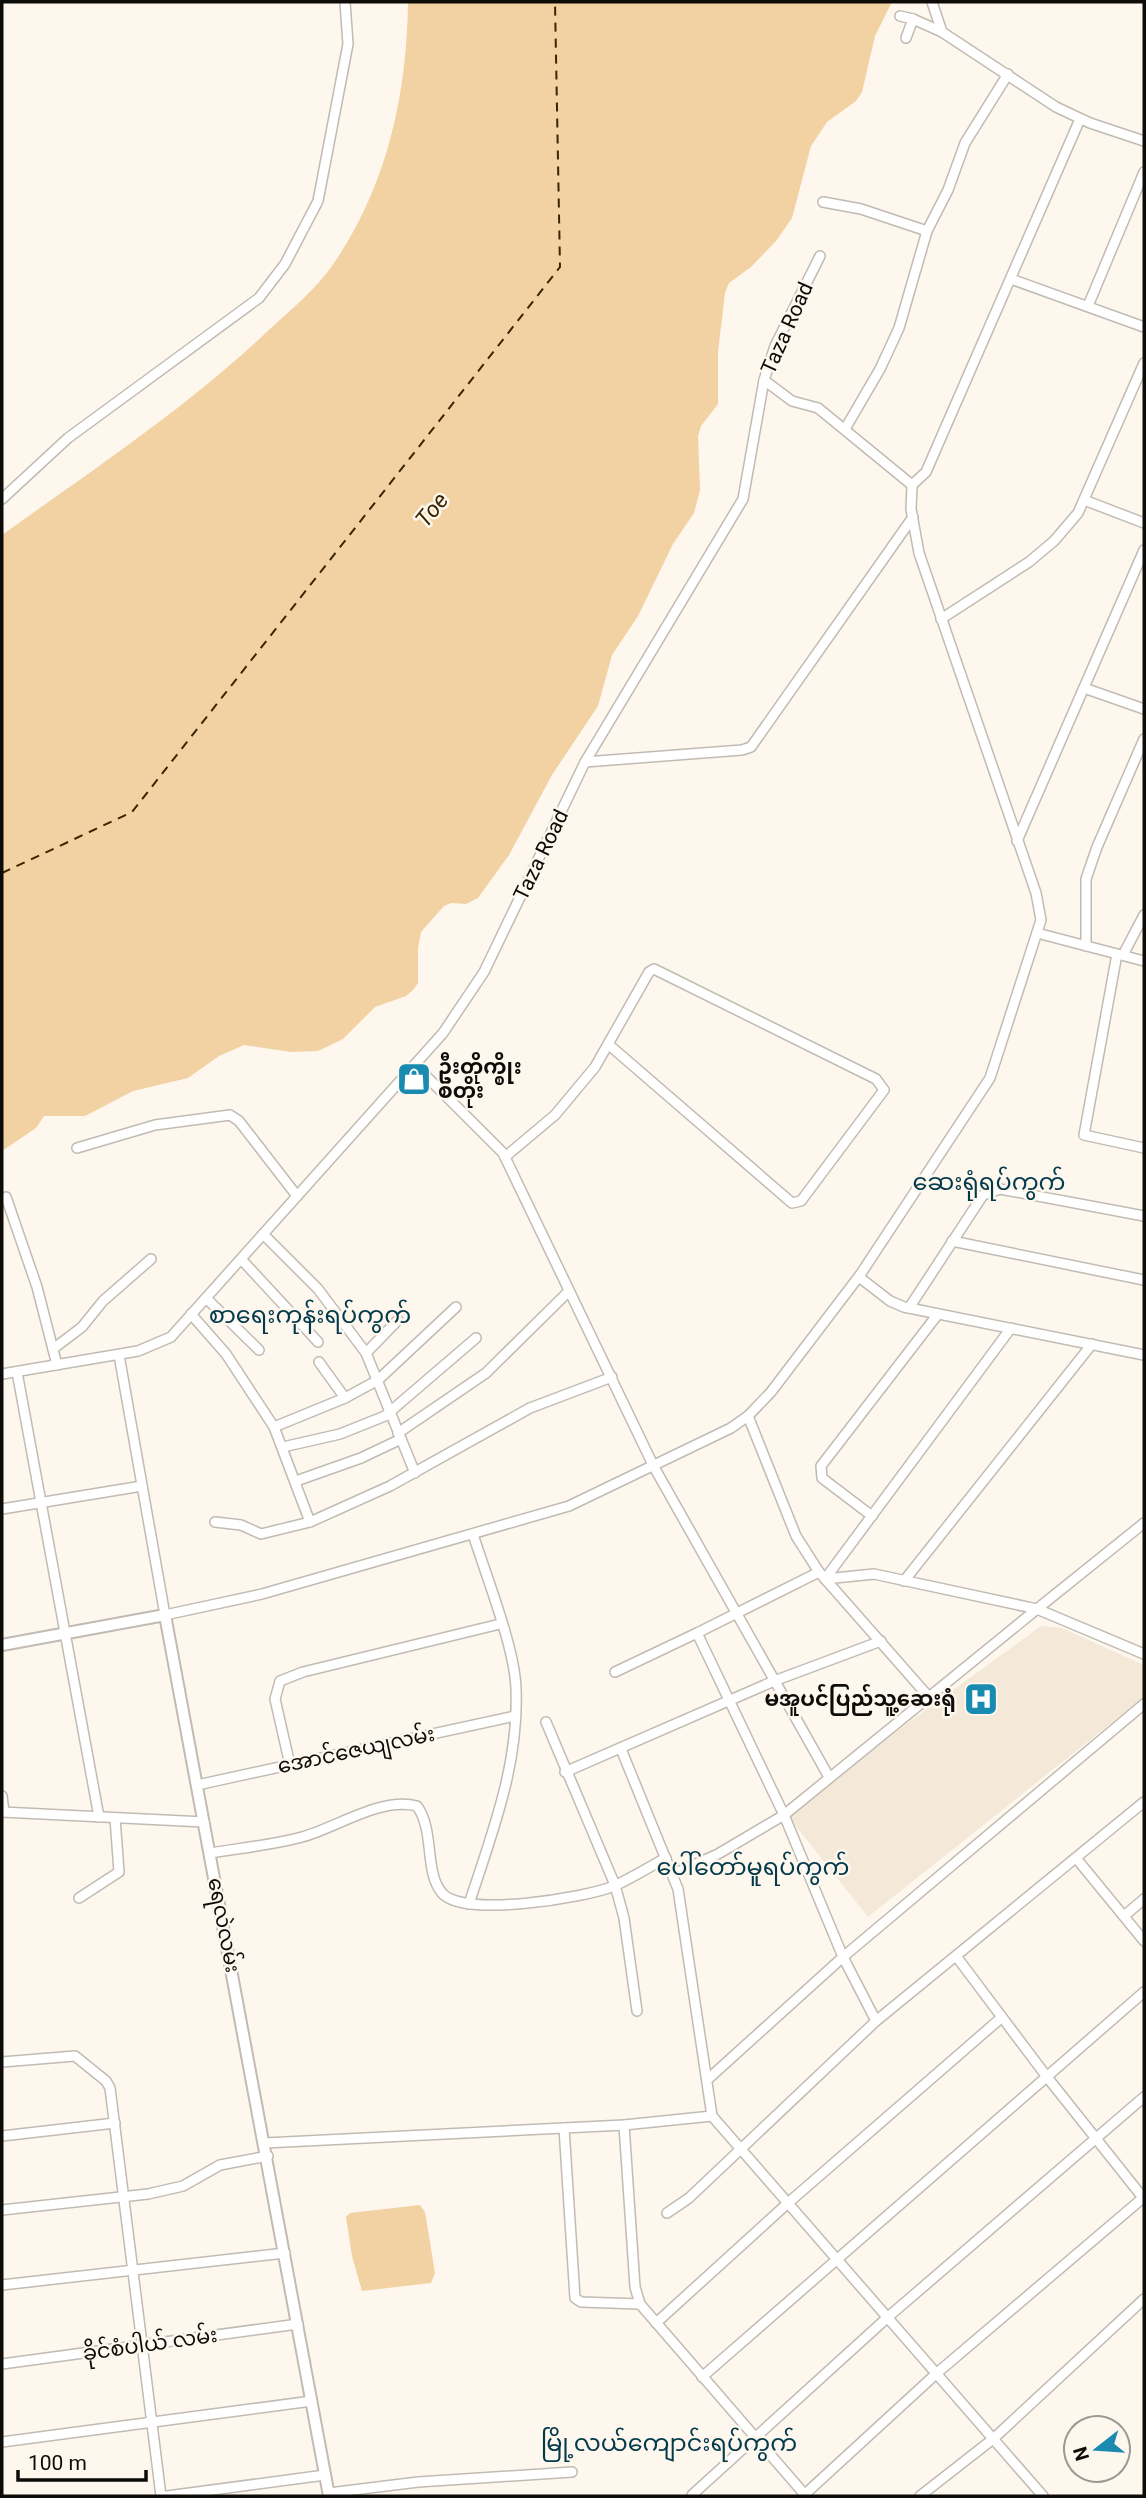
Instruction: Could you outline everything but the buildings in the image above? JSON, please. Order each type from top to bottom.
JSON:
[{"type":"main road","points":[[2,1645],[164,1615]]},
{"type":"main road","name":"ရေလဲလမ်း","points":[[164,1615],[268,2156],[329,2495]]},
{"type":"street","points":[[2,499],[68,438],[250,305],[275,280],[318,201],[348,44],[345,2]]},
{"type":"street","points":[[932,2],[942,32]]},
{"type":"street","points":[[900,16],[914,19],[942,32],[1056,107],[1080,119],[1144,141]]},
{"type":"street","points":[[906,38],[914,19]]},
{"type":"street","points":[[845,429],[880,369],[899,328],[927,231],[948,190],[965,143],[1008,74]]},
{"type":"street","points":[[164,1615],[262,1594],[569,1506],[731,1429],[771,1392],[859,1277],[990,1079],[1041,920],[1036,893],[919,553],[912,517],[912,485],[926,472],[1080,119]]},
{"type":"street","points":[[1088,306],[1144,172]]},
{"type":"street","points":[[824,202],[861,209],[927,231]]},
{"type":"street","name":"Taza Road","points":[[2,1374],[119,1355],[158,1345],[171,1337],[443,1033],[484,972],[585,762],[743,499],[764,380],[775,346],[820,256]]},
{"type":"street","points":[[1011,279],[1144,327]]},
{"type":"street","points":[[941,619],[1029,562],[1054,541],[1084,500],[1144,363]]},
{"type":"street","points":[[764,380],[792,401],[818,408],[912,485]]},
{"type":"street","points":[[1084,500],[1144,523]]},
{"type":"street","points":[[585,762],[742,750],[751,747],[912,517]]},
{"type":"street","points":[[1017,841],[1144,550]]},
{"type":"street","points":[[1084,688],[1144,709]]},
{"type":"street","points":[[1086,946],[1086,879],[1144,739]]},
{"type":"street","points":[[1144,915],[1120,955],[1084,1135],[1144,1148]]},
{"type":"street","points":[[1037,933],[1144,961]]},
{"type":"street","points":[[505,1157],[555,1115],[595,1067],[608,1044],[649,972],[657,969],[876,1079],[884,1090],[795,1204],[787,1201],[608,1044]]},
{"type":"street","points":[[415,1065],[505,1157],[654,1467],[829,1777]]},
{"type":"street","points":[[77,1148],[155,1125],[230,1115],[239,1121],[297,1196]]},
{"type":"street","points":[[909,1308],[983,1195],[994,1189],[1144,1216]]},
{"type":"street","points":[[6,1196],[32,1269],[57,1365]]},
{"type":"street","points":[[263,1234],[318,1290],[366,1353],[415,1473]]},
{"type":"street","points":[[952,1241],[1144,1280]]},
{"type":"street","points":[[53,1349],[82,1327],[103,1301],[151,1259]]},
{"type":"street","points":[[241,1259],[318,1342]]},
{"type":"street","points":[[859,1277],[890,1301],[909,1308],[1144,1352]]},
{"type":"street","points":[[296,1481],[360,1458],[400,1436],[486,1373],[568,1292]]},
{"type":"street","points":[[206,1298],[259,1350]]},
{"type":"street","points":[[274,1427],[345,1398],[377,1380],[456,1307]]},
{"type":"street","points":[[191,1314],[226,1354],[274,1427],[310,1522]]},
{"type":"street","points":[[872,1516],[828,1485],[822,1478],[821,1466],[938,1314]]},
{"type":"street","points":[[366,1353],[398,1320]]},
{"type":"street","points":[[822,1575],[872,1516],[1010,1328]]},
{"type":"street","points":[[283,1447],[340,1434],[385,1416],[476,1338]]},
{"type":"street","points":[[904,1581],[1092,1344]]},
{"type":"street","name":"ရေလဲလမ်း","points":[[119,1355],[164,1615]]},
{"type":"street","points":[[319,1362],[345,1398]]},
{"type":"street","points":[[17,1372],[99,1817]]},
{"type":"street","points":[[215,1522],[242,1525],[261,1534],[310,1522],[415,1473],[530,1408],[612,1377]]},
{"type":"street","points":[[748,1416],[796,1536],[822,1575],[928,1696]]},
{"type":"street","points":[[2,1509],[142,1486]]},
{"type":"street","points":[[673,1874],[718,1854],[784,1815],[1144,1523]]},
{"type":"street","points":[[469,1904],[508,1784],[516,1688],[473,1534]]},
{"type":"street","points":[[615,1672],[822,1575],[874,1574],[1037,1609],[1144,1654]]},
{"type":"street","points":[[290,1765],[275,1699],[281,1681],[303,1672],[500,1623]]},
{"type":"street","points":[[697,1633],[784,1815],[843,1957],[877,2021]]},
{"type":"street","points":[[565,1772],[774,1681],[881,1641]]},
{"type":"street","points":[[707,2080],[843,1957],[1144,1704]]},
{"type":"street","name":"အောင်ဇေယျလမ်း","points":[[197,1785],[515,1716]]},
{"type":"street","points":[[546,1722],[615,1885],[624,1918],[637,2011]]},
{"type":"street","points":[[621,1749],[673,1874],[680,1899],[712,2116],[742,2147],[1043,2496]]},
{"type":"street","points":[[2,1796],[3,1812],[204,1822]]},
{"type":"street","points":[[667,2213],[689,2198],[877,2021],[1144,1802]]},
{"type":"street","points":[[210,1853],[300,1838],[350,1818],[405,1803],[417,1807],[425,1818],[439,1890],[447,1898],[469,1904],[501,1905],[598,1891],[615,1885],[666,1857]]},
{"type":"street","points":[[79,1899],[119,1872],[115,1818]]},
{"type":"street","points":[[1076,1858],[1144,1941]]},
{"type":"street","points":[[1124,1916],[1144,1899]]},
{"type":"street","points":[[624,2125],[635,2287],[640,2304],[804,2496],[937,2374],[1144,2198],[1001,2018],[956,1956]]},
{"type":"street","points":[[702,2377],[1144,1993]]},
{"type":"street","points":[[656,2323],[788,2203],[1001,2018]]},
{"type":"street","points":[[2,2062],[69,2055],[81,2058],[108,2083],[125,2196],[161,2496]]},
{"type":"street","points":[[692,2494],[888,2317],[1144,2097]]},
{"type":"street","points":[[265,2143],[624,2125],[712,2116]]},
{"type":"street","points":[[2,2136],[114,2123]]},
{"type":"street","points":[[564,2128],[575,2298],[581,2302],[640,2304]]},
{"type":"street","points":[[2,2210],[125,2196],[183,2186],[220,2165],[268,2156]]},
{"type":"street","points":[[2,2285],[285,2253]]},
{"type":"street","points":[[920,2496],[993,2439],[1144,2299]]},
{"type":"street","name":"ခိုင်စံပါယ် လမ်း","points":[[2,2364],[298,2324]]},
{"type":"street","points":[[2,2442],[312,2401]]},
{"type":"street","points":[[329,2495],[418,2482],[572,2472]]},
{"type":"street","points":[[167,2496],[325,2475]]},
{"type":"shaded area","points":[[1041,1626],[1062,1628],[1144,1665],[1144,1697],[868,1917],[788,1816],[909,1722]]},
{"type":"water","name":"Toe","points":[[408,2],[892,2],[875,36],[862,92],[856,101],[827,122],[811,146],[792,218],[776,241],[751,267],[729,283],[725,293],[718,352],[718,404],[701,426],[698,436],[700,490],[694,513],[673,544],[638,616],[612,655],[598,706],[552,775],[509,855],[478,898],[466,904],[451,903],[444,906],[421,932],[418,983],[413,990],[406,996],[375,1007],[343,1039],[318,1051],[291,1052],[244,1045],[219,1056],[188,1078],[133,1091],[85,1116],[44,1116],[36,1128],[2,1151],[2,535],[140,436],[207,384],[296,305],[334,263],[368,203],[390,138],[403,71]]},
{"type":"water","points":[[420,2205],[425,2212],[435,2273],[431,2283],[362,2291],[352,2256],[346,2217],[350,2213]]},
{"type":"ferry route","points":[[2,873],[132,812],[560,267],[555,2]]},
{"type":"place","name":"ဦးတိုက္စိုး စတိုး","points":[[414,1079]]},
{"type":"place","name":"မအူပင်ပြည်သူ့ဆေးရုံ","points":[[981,1699]]},
{"type":"district","name":"ဆေးရုံရပ်ကွက်","points":[[989,1182]]},
{"type":"district","name":"စာရေးကုန်းရပ်ကွက်","points":[[310,1315]]},
{"type":"district","name":"ပေါ်တော်မူရပ်ကွက်","points":[[753,1867]]},
{"type":"district","name":"မြို့လယ်ကျောင်းရပ်ကွက်","points":[[669,2443]]}]
